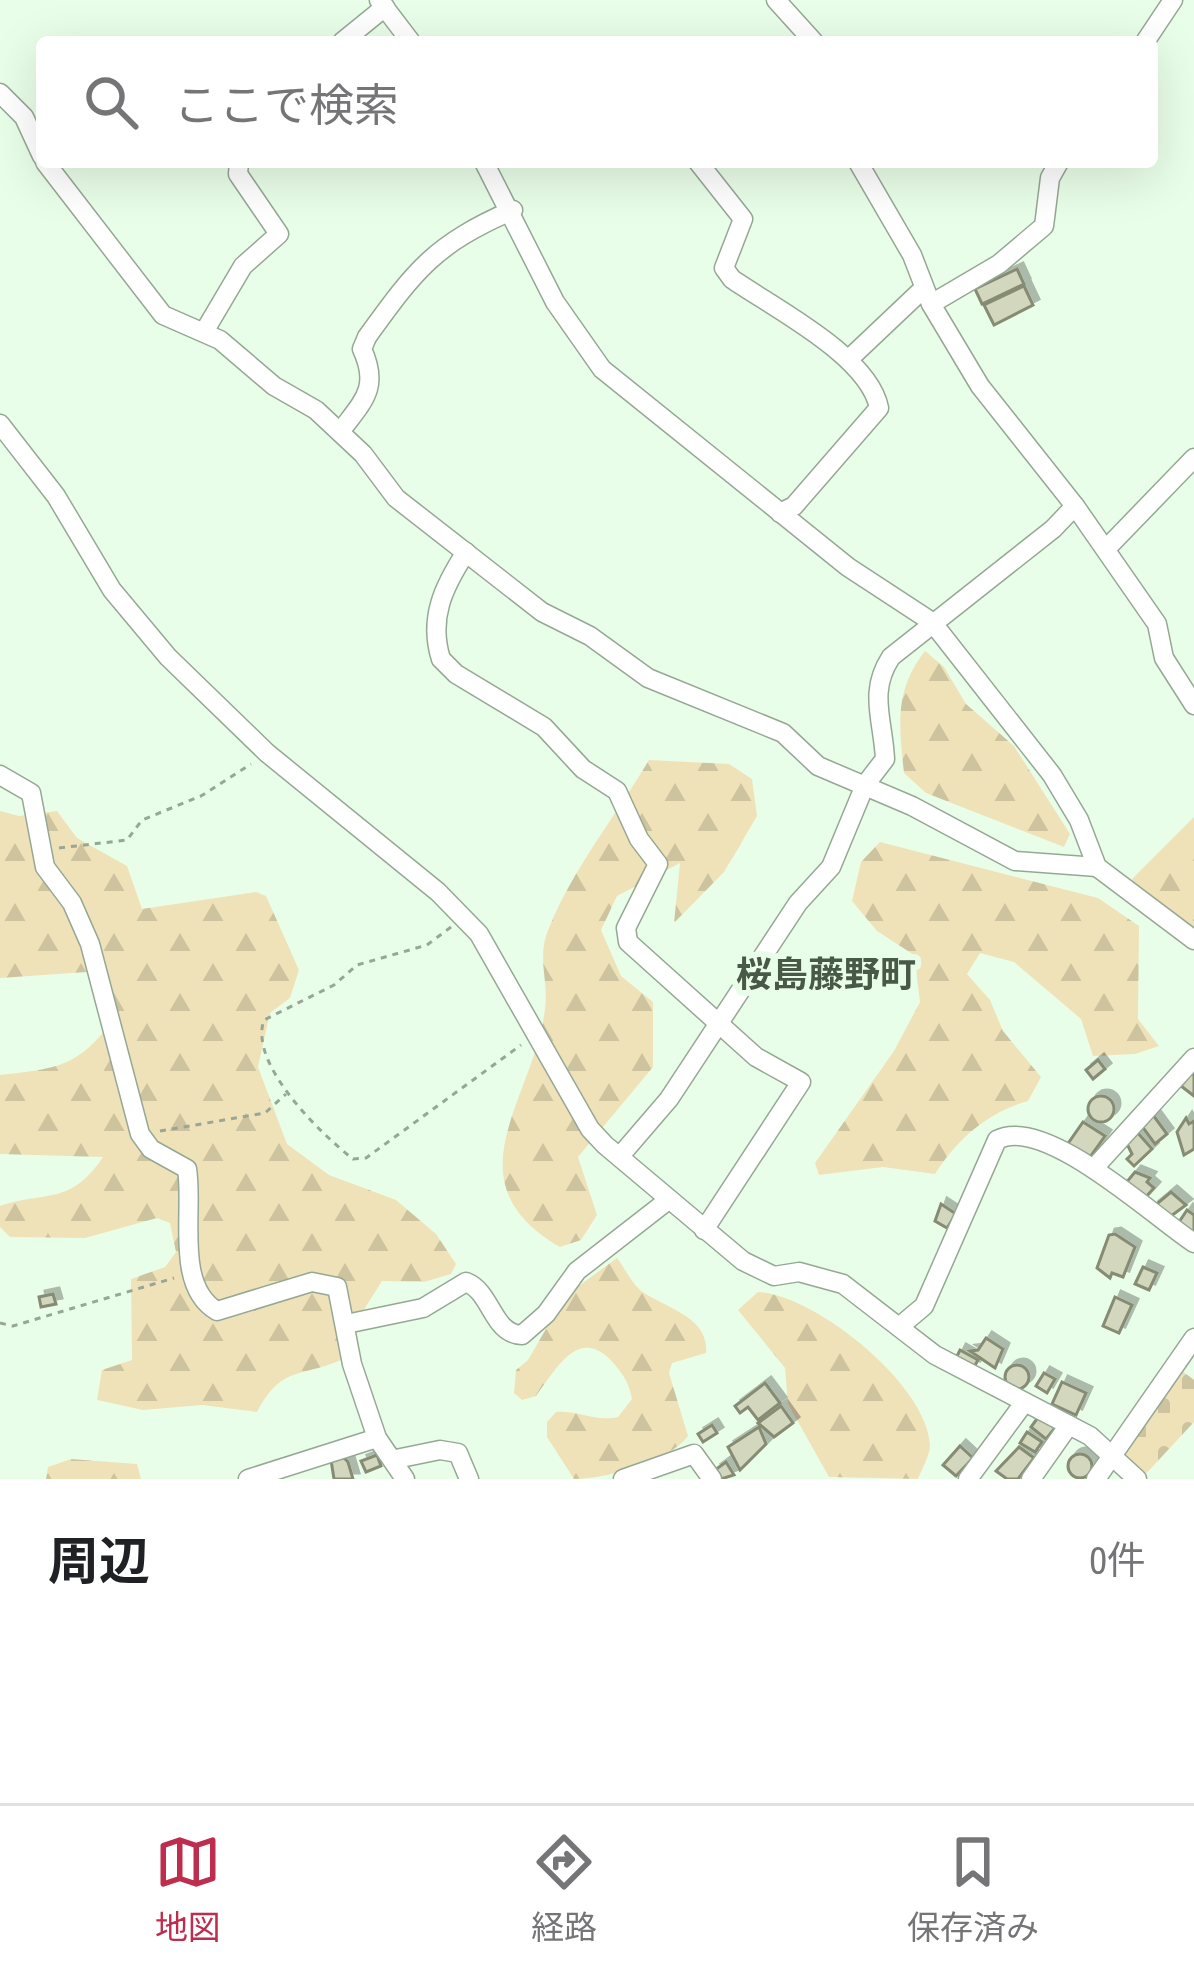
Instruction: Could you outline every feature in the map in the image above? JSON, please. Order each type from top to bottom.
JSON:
[{"type":"street","points":[[776,0],[809,36]]},
{"type":"street","points":[[1148,36],[1173,0]]},
{"type":"street","points":[[347,36],[382,3],[407,36]]},
{"type":"street","points":[[0,93],[24,117],[36,142]]},
{"type":"street","points":[[51,168],[163,315],[204,332],[340,432],[396,498],[542,612],[590,636],[649,679],[783,734],[818,766],[1015,861],[1097,866]]},
{"type":"street","points":[[204,332],[243,266],[279,234],[238,175],[239,168]]},
{"type":"street","points":[[488,168],[513,210],[555,302],[602,370],[848,567],[932,622],[1052,775],[1079,820],[1097,866],[1194,940]]},
{"type":"street","points":[[706,168],[743,219],[724,268],[732,279],[849,359],[876,395],[879,408],[794,506],[780,513]]},
{"type":"street","points":[[861,168],[928,296],[1017,439],[1075,506],[1156,624],[1165,658],[1194,705]]},
{"type":"street","points":[[849,359],[928,296],[1000,264],[1044,226],[1056,168]]},
{"type":"street","points":[[340,432],[372,390],[374,374],[362,350],[367,337],[417,268],[460,233],[513,210]]},
{"type":"street","points":[[0,424],[56,496],[112,590],[184,674],[267,753],[479,934],[590,1129],[667,1201],[743,1262],[774,1276],[800,1272],[843,1284],[935,1354],[1069,1425],[1137,1479]]},
{"type":"street","points":[[1106,549],[1194,458]]},
{"type":"street","points":[[620,1156],[669,1099],[798,903],[831,867],[865,785],[885,759],[875,698],[878,676],[891,657],[1053,529],[1075,506]]},
{"type":"street","points":[[466,552],[444,586],[437,613],[441,658],[456,674],[544,727],[583,769],[617,791],[639,839],[658,864],[628,922],[628,942],[756,1057],[801,1082],[704,1230]]},
{"type":"street","points":[[0,775],[31,794],[45,867],[72,903],[90,944],[140,1134],[151,1149],[187,1169],[194,1274],[200,1297],[217,1311],[312,1282],[331,1283],[340,1297],[352,1364],[377,1438],[396,1459],[405,1479]]},
{"type":"street","points":[[1094,1168],[1194,1058]]},
{"type":"street","points":[[898,1327],[924,1306],[997,1140],[1028,1136],[1094,1168],[1194,1243]]},
{"type":"street","points":[[346,1324],[423,1308],[466,1282],[478,1289],[503,1328],[521,1335],[546,1314],[577,1271],[667,1201]]},
{"type":"street","points":[[1096,1479],[1194,1338]]},
{"type":"street","points":[[995,1479],[973,1472],[1024,1403]]},
{"type":"street","points":[[1031,1479],[1069,1425]]},
{"type":"street","points":[[248,1479],[377,1438]]},
{"type":"street","points":[[396,1459],[440,1450],[458,1453],[469,1479]]},
{"type":"street","points":[[623,1479],[694,1454],[712,1479]]},
{"type":"path","points":[[42,849],[127,840],[142,820],[214,789],[267,753]]},
{"type":"path","points":[[463,918],[427,945],[357,965],[334,985],[264,1020],[262,1046],[287,1093],[353,1159],[366,1157],[538,1034]]},
{"type":"path","points":[[140,1134],[265,1113],[287,1093]]},
{"type":"path","points":[[0,1323],[13,1326],[194,1274]]},
{"type":"green space","points":[[925,651],[944,667],[966,704],[1014,746],[1070,834],[1064,847],[926,793],[904,773],[903,694]]},
{"type":"green space","points":[[649,760],[729,764],[752,779],[757,816],[724,872],[674,923],[680,863],[617,896],[601,930],[621,976],[653,1002],[653,1067],[578,1157],[597,1215],[581,1240],[560,1247],[526,1222],[508,1195],[503,1167],[506,1137],[545,1009],[543,949],[549,928],[582,864]]},
{"type":"green space","points":[[0,811],[19,816],[57,811],[77,838],[127,866],[142,909],[256,892],[266,896],[299,970],[290,998],[270,1013],[258,1067],[287,1144],[329,1175],[396,1200],[436,1234],[456,1264],[451,1274],[424,1282],[382,1281],[341,1346],[341,1360],[284,1380],[257,1412],[202,1405],[143,1410],[97,1400],[102,1370],[132,1360],[131,1279],[165,1267],[176,1252],[170,1223],[157,1218],[85,1238],[10,1237],[0,1227],[0,1206],[69,1190],[103,1157],[0,1154],[0,1075],[68,1061],[92,1044],[118,1013],[101,971],[0,978]]},
{"type":"green space","points":[[1194,817],[1194,929],[1137,890],[1132,879]]},
{"type":"green space","points":[[880,842],[1098,898],[1139,926],[1138,1019],[1159,1046],[1135,1054],[1093,1056],[1081,1019],[1014,962],[980,953],[967,974],[990,1000],[1003,1031],[1041,1077],[1028,1101],[975,1128],[935,1174],[883,1167],[819,1175],[815,1163],[894,1051],[920,1002],[914,955],[877,931],[852,901],[861,862]]},
{"type":"green space","points":[[617,1258],[640,1290],[693,1321],[705,1340],[706,1353],[672,1363],[669,1373],[688,1436],[679,1445],[636,1467],[574,1479],[547,1437],[547,1422],[556,1412],[618,1417],[632,1399],[626,1381],[615,1365],[591,1348],[570,1354],[536,1396],[522,1400],[514,1393],[516,1370],[528,1360],[565,1296]]},
{"type":"green space","points":[[758,1292],[782,1297],[837,1326],[889,1371],[924,1421],[930,1449],[918,1479],[829,1477],[788,1404],[785,1368],[738,1310]]},
{"type":"green space","points":[[1181,1370],[1194,1380],[1194,1422],[1142,1478],[1121,1460]]},
{"type":"green space","points":[[71,1459],[137,1464],[141,1479],[46,1479],[48,1467]]},
{"type":"building","points":[[1017,269],[1024,284],[982,304],[975,289]]},
{"type":"building","points":[[1024,286],[1033,305],[994,325],[984,305]]},
{"type":"building","points":[[1098,1060],[1105,1069],[1093,1079],[1086,1070]]},
{"type":"building","points":[[1194,1075],[1194,1096],[1181,1086]]},
{"type":"building","points":[[1101,1096],[1114,1109],[1101,1122],[1088,1109]]},
{"type":"building","points":[[1153,1115],[1167,1134],[1155,1144],[1141,1125]]},
{"type":"building","points":[[1186,1118],[1189,1124],[1194,1121],[1194,1149],[1184,1155],[1177,1132]]},
{"type":"building","points":[[1083,1122],[1105,1136],[1090,1157],[1067,1145]]},
{"type":"building","points":[[1137,1132],[1152,1149],[1134,1166],[1127,1159],[1132,1154],[1126,1142]]},
{"type":"building","points":[[1135,1172],[1150,1178],[1147,1182],[1154,1188],[1143,1200],[1125,1184]]},
{"type":"building","points":[[1171,1192],[1186,1205],[1167,1219],[1153,1207]]},
{"type":"building","points":[[941,1204],[956,1214],[947,1228],[935,1221]]},
{"type":"building","points":[[1187,1210],[1194,1215],[1194,1236],[1177,1225]]},
{"type":"building","points":[[1109,1235],[1135,1247],[1123,1277],[1112,1273],[1110,1278],[1097,1268]]},
{"type":"building","points":[[1143,1267],[1157,1273],[1149,1290],[1135,1284]]},
{"type":"building","points":[[53,1294],[56,1304],[41,1307],[39,1297]]},
{"type":"building","points":[[1115,1297],[1132,1305],[1119,1333],[1103,1326]]},
{"type":"building","points":[[986,1338],[1003,1349],[995,1368],[970,1351],[978,1350]]},
{"type":"building","points":[[960,1350],[978,1360],[974,1367],[956,1358]]},
{"type":"building","points":[[1017,1365],[1026,1368],[1026,1386],[1017,1389],[1008,1386],[1005,1377],[1008,1368]]},
{"type":"building","points":[[1044,1373],[1055,1379],[1047,1393],[1036,1386]]},
{"type":"building","points":[[1062,1382],[1086,1393],[1076,1415],[1052,1404]]},
{"type":"building","points":[[765,1383],[780,1403],[758,1420],[748,1407],[740,1413],[735,1406]]},
{"type":"building","points":[[781,1406],[793,1423],[774,1437],[758,1423]]},
{"type":"building","points":[[1039,1416],[1055,1428],[1046,1439],[1031,1427]]},
{"type":"building","points":[[712,1425],[717,1433],[703,1442],[698,1434]]},
{"type":"building","points":[[759,1427],[766,1444],[740,1470],[728,1447]]},
{"type":"building","points":[[1027,1432],[1042,1442],[1035,1452],[1020,1443]]},
{"type":"building","points":[[960,1446],[973,1458],[956,1476],[943,1465]]},
{"type":"building","points":[[1019,1447],[1034,1458],[1018,1479],[1007,1479],[996,1471]]},
{"type":"building","points":[[1080,1454],[1089,1457],[1089,1475],[1080,1478],[1071,1475],[1068,1466],[1071,1457]]},
{"type":"building","points":[[377,1455],[381,1466],[366,1472],[361,1461]]},
{"type":"building","points":[[343,1457],[353,1479],[334,1479],[331,1460]]},
{"type":"building","points":[[726,1462],[734,1475],[721,1479],[715,1470]]},
{"type":"district","name":"桜島藤野町","points":[[826,974]]}]
